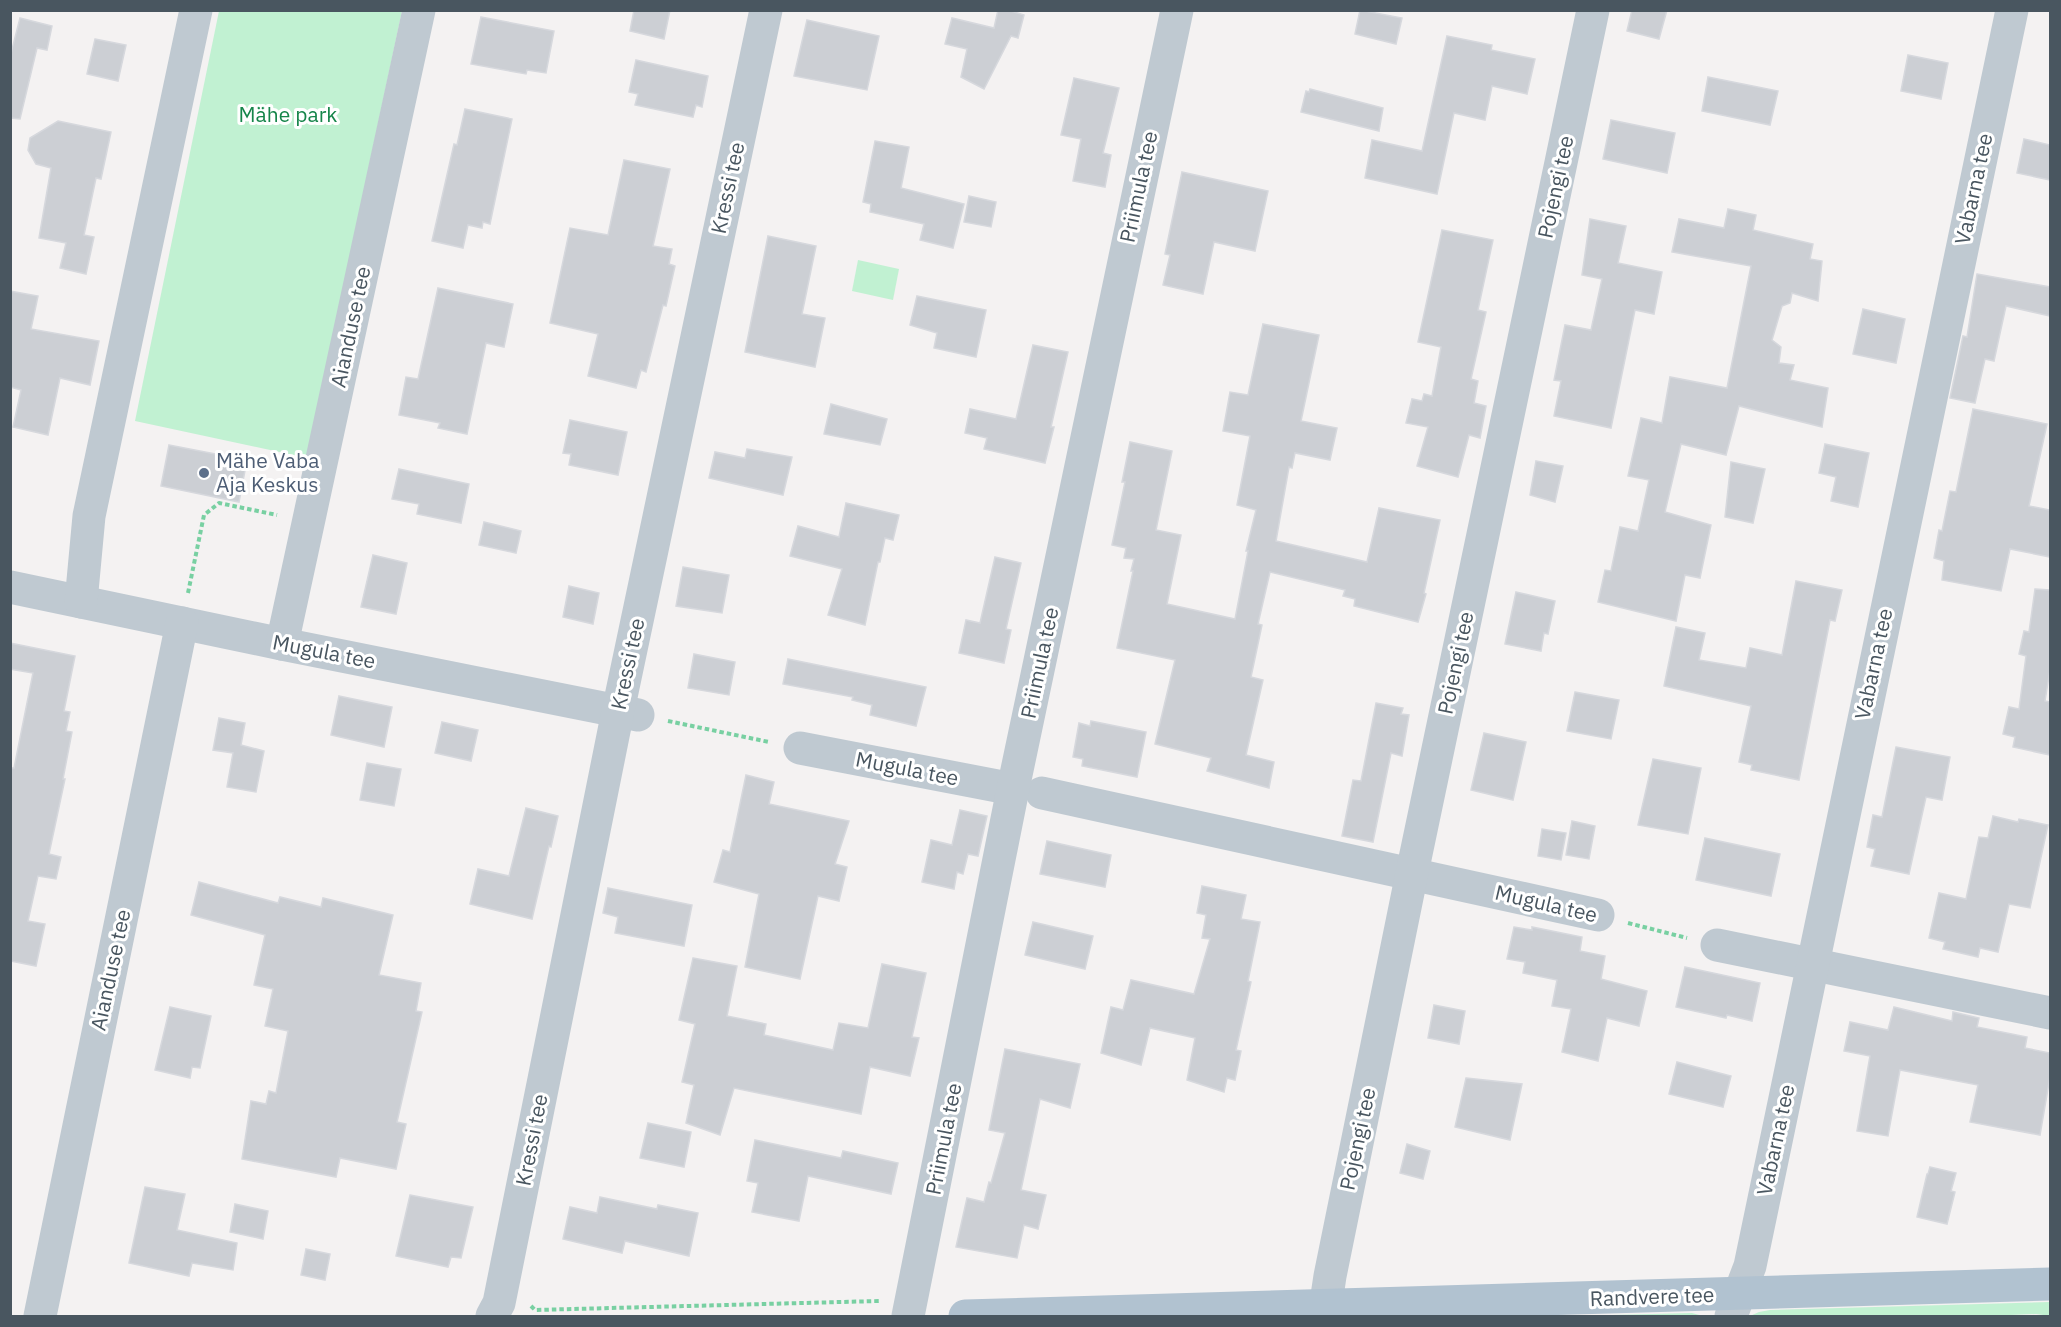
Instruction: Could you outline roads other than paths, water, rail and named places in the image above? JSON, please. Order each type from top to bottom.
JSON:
[{"type":"main road","name":"Randvere tee","points":[[965,1317],[1736,1305],[2050,1284]]},
{"type":"street","points":[[81,602],[89,516],[196,10]]},
{"type":"street","name":"Aianduse tee","points":[[282,644],[419,10]]},
{"type":"street","name":"Kressi tee","points":[[492,1317],[499,1303],[628,713],[766,10]]},
{"type":"street","name":"Priimula tee","points":[[897,1309],[1028,791],[1177,10]]},
{"type":"street","name":"Pojengi tee","points":[[1325,1311],[1412,873],[1593,10]]},
{"type":"street","name":"Vabarna tee","points":[[1736,1305],[1750,1266],[2012,10]]},
{"type":"street","name":"Mugula tee","points":[[10,587],[628,713]]},
{"type":"street","name":"Aianduse tee","points":[[40,1317],[182,623]]},
{"type":"street","name":"Mugula tee","points":[[800,748],[1028,791],[1598,915]]},
{"type":"street","points":[[1717,945],[2050,1013]]},
{"type":"place","name":"Mähe Vaba Aja Keskus","points":[[204,473]]},
{"type":"park label","name":"Mähe park","points":[[288,115]]}]
